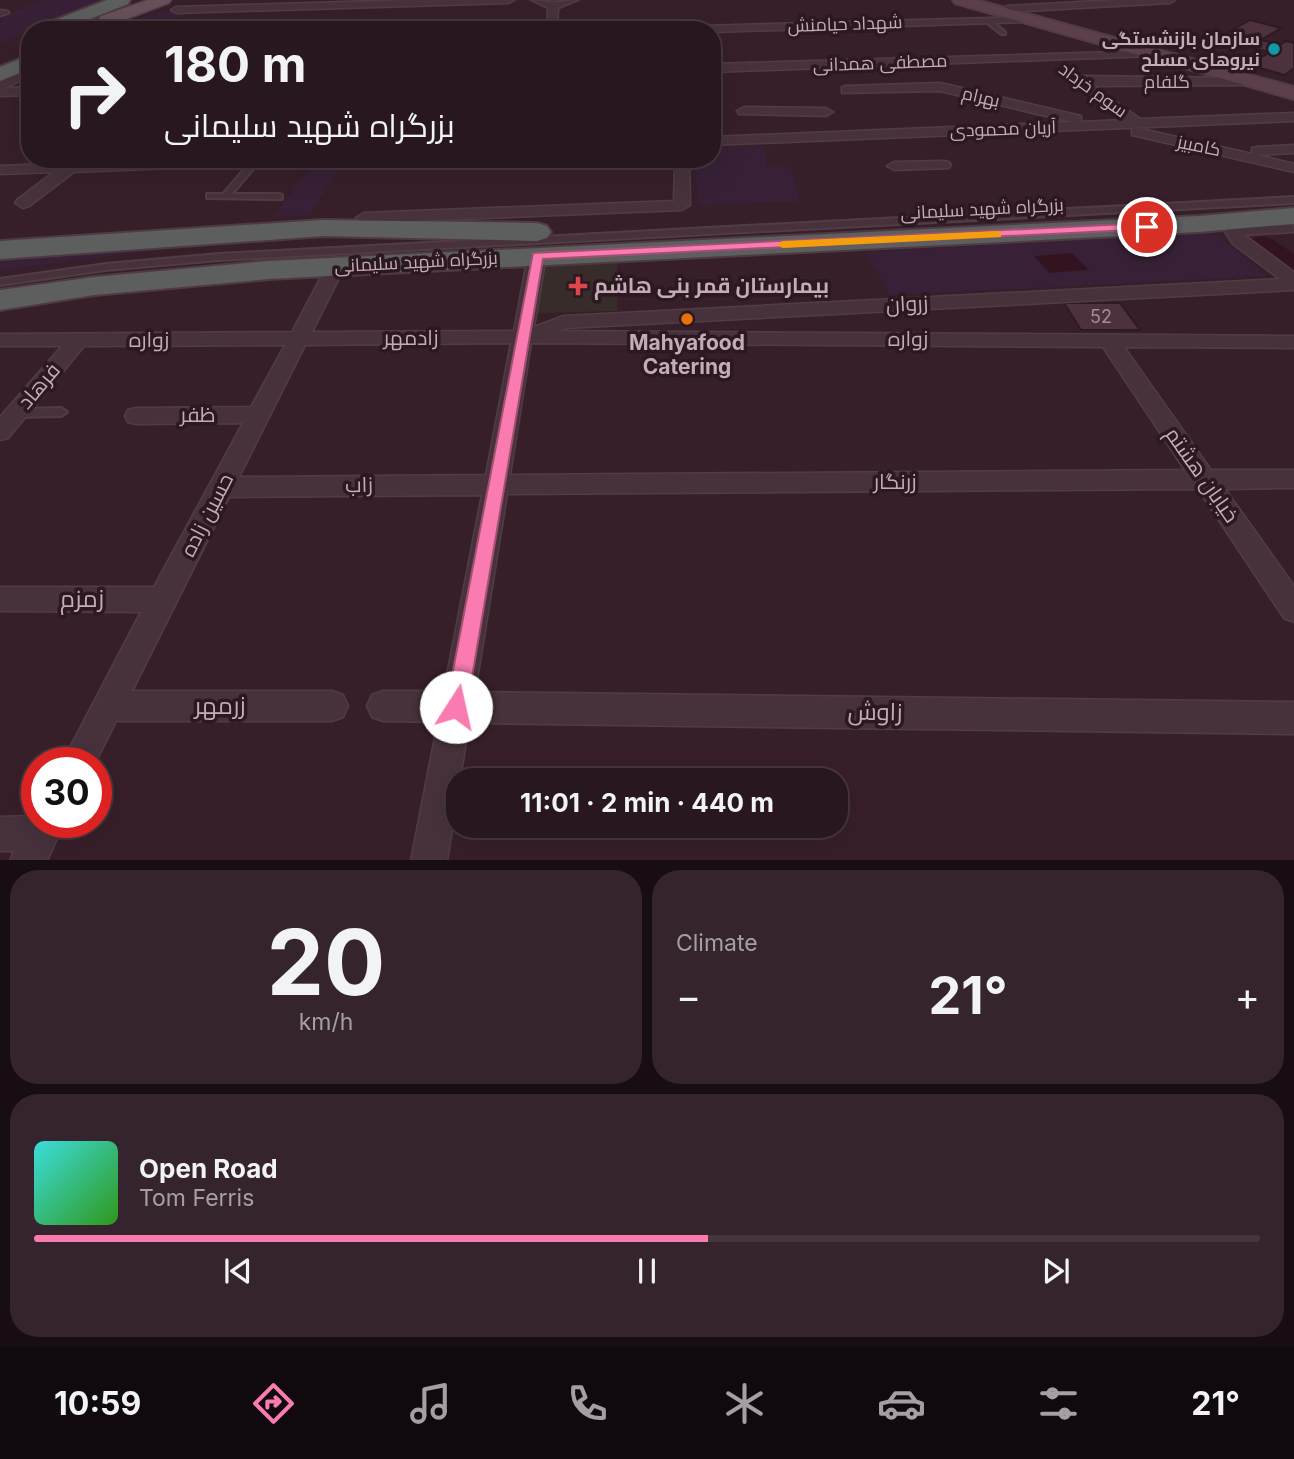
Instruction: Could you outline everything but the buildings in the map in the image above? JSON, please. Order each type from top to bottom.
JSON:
[{"type":"highway","points":[[90,21],[122,0]]},
{"type":"highway","points":[[103,21],[147,0]]},
{"type":"highway","points":[[0,65],[21,48]]},
{"type":"highway","points":[[0,75],[21,65]]},
{"type":"highway","name":"بزرگراه شهید سلیمانی","points":[[0,300],[94,286],[336,266],[537,244],[1294,194]]},
{"type":"highway","name":"بزرگراه شهید سلیمانی","points":[[0,274],[193,251],[1293,224]]},
{"type":"highway","points":[[0,250],[323,228],[537,244]]},
{"type":"highway","points":[[0,239],[119,232],[275,231]]},
{"type":"main road","points":[[88,21],[112,0]]},
{"type":"main road","points":[[960,0],[992,15],[1025,19],[1294,93]]},
{"type":"main road","points":[[107,20],[170,5]]},
{"type":"street","points":[[170,5],[509,0]]},
{"type":"street","points":[[536,0],[542,4],[553,5],[573,0]]},
{"type":"street","name":"شهداد حیامنش","points":[[721,27],[992,15],[1093,2],[1170,0]]},
{"type":"street","points":[[552,21],[553,5]]},
{"type":"street","name":"مصطفی همدانی","points":[[721,68],[1149,54]]},
{"type":"street","name":"سوم خرداد","points":[[1047,57],[1138,124]]},
{"type":"street","points":[[0,86],[21,75]]},
{"type":"street","name":"گلفام","points":[[1082,82],[1253,82]]},
{"type":"street","name":"بهرام","points":[[846,90],[940,87],[1103,125]]},
{"type":"street","points":[[0,92],[21,91]]},
{"type":"street","points":[[744,111],[825,112]]},
{"type":"street","points":[[789,112],[794,138]]},
{"type":"street","name":"آریان محمودی","points":[[721,141],[794,138],[910,149],[1103,125],[1294,117]]},
{"type":"street","name":"کامبیز","points":[[1103,125],[1294,167]]},
{"type":"street","points":[[894,166],[910,149],[943,165]]},
{"type":"street","points":[[1230,152],[1294,149]]},
{"type":"street","points":[[0,170],[21,168]]},
{"type":"street","points":[[23,203],[68,168]]},
{"type":"street","points":[[365,218],[682,205],[682,168]]},
{"type":"street","points":[[1293,224],[1233,232],[1239,240],[1294,282]]},
{"type":"street","points":[[429,860],[523,337],[537,244]]},
{"type":"street","name":"حسین زاده","points":[[86,747],[336,266]]},
{"type":"street","name":"زروان","points":[[523,337],[564,322],[1294,282]]},
{"type":"street","name":"زادمهر","points":[[299,338],[523,337]]},
{"type":"street","name":"زواره","points":[[523,337],[1294,342]]},
{"type":"street","name":"زواره","points":[[0,340],[299,338]]},
{"type":"street","name":"فرهاد","points":[[0,432],[78,340]]},
{"type":"street","name":"خیابان هشتم","points":[[1109,341],[1294,609]]},
{"type":"street","name":"ظفر","points":[[136,416],[259,415]]},
{"type":"street","name":"زرنگار","points":[[496,484],[1294,479]]},
{"type":"street","name":"زاب","points":[[222,487],[496,484]]},
{"type":"street","name":"زمزم","points":[[0,599],[163,600]]},
{"type":"street","name":"زرمهر","points":[[108,706],[332,706]]},
{"type":"street","points":[[383,706],[456,707]]},
{"type":"street","name":"زاوش","points":[[456,707],[1294,718]]},
{"type":"street","points":[[0,834],[39,839]]},
{"type":"lane","points":[[992,15],[1003,33]]},
{"type":"lane","points":[[225,196],[257,168]]},
{"type":"lane","points":[[210,196],[279,197]]},
{"type":"lane","points":[[0,282],[219,257],[1294,200]]},
{"type":"lane","points":[[0,287],[219,262],[1293,224]]},
{"type":"lane","points":[[16,413],[61,412]]},
{"type":"shaded area","points":[[45,0],[107,0],[53,21],[21,21],[21,34],[0,44],[0,24],[3,23],[0,18]]},
{"type":"shaded area","points":[[188,10],[176,21],[133,21],[152,13]]},
{"type":"shaded area","points":[[764,146],[767,167],[791,167],[800,201],[698,205],[696,168],[721,168],[721,147]]},
{"type":"shaded area","points":[[310,168],[340,168],[309,215],[274,217]]},
{"type":"shaded area","points":[[1212,231],[1267,276],[890,295],[866,252]]},
{"type":"shaded area","points":[[355,233],[352,237],[191,246],[0,270],[0,256]]},
{"type":"shaded area","points":[[1072,253],[1089,270],[1049,273],[1034,256]]},
{"type":"shaded area","name":"بیمارستان قمر بنی هاشم","points":[[617,260],[617,311],[535,313],[542,261]]},
{"type":"waterway","points":[[1262,245],[1294,268]]},
{"type":"slow traffic","points":[[783,245],[997,234]]},
{"type":"place","name":"سازمان بازنشستگی نیروهای مسلح","points":[[1274,49]]},
{"type":"place","name":"بیمارستان قمر بنی هاشم","points":[[578,286]]},
{"type":"place","name":"Mahyafood Catering","points":[[687,319]]},
{"type":"route","points":[[456,707],[537,256],[1147,227]]}]
